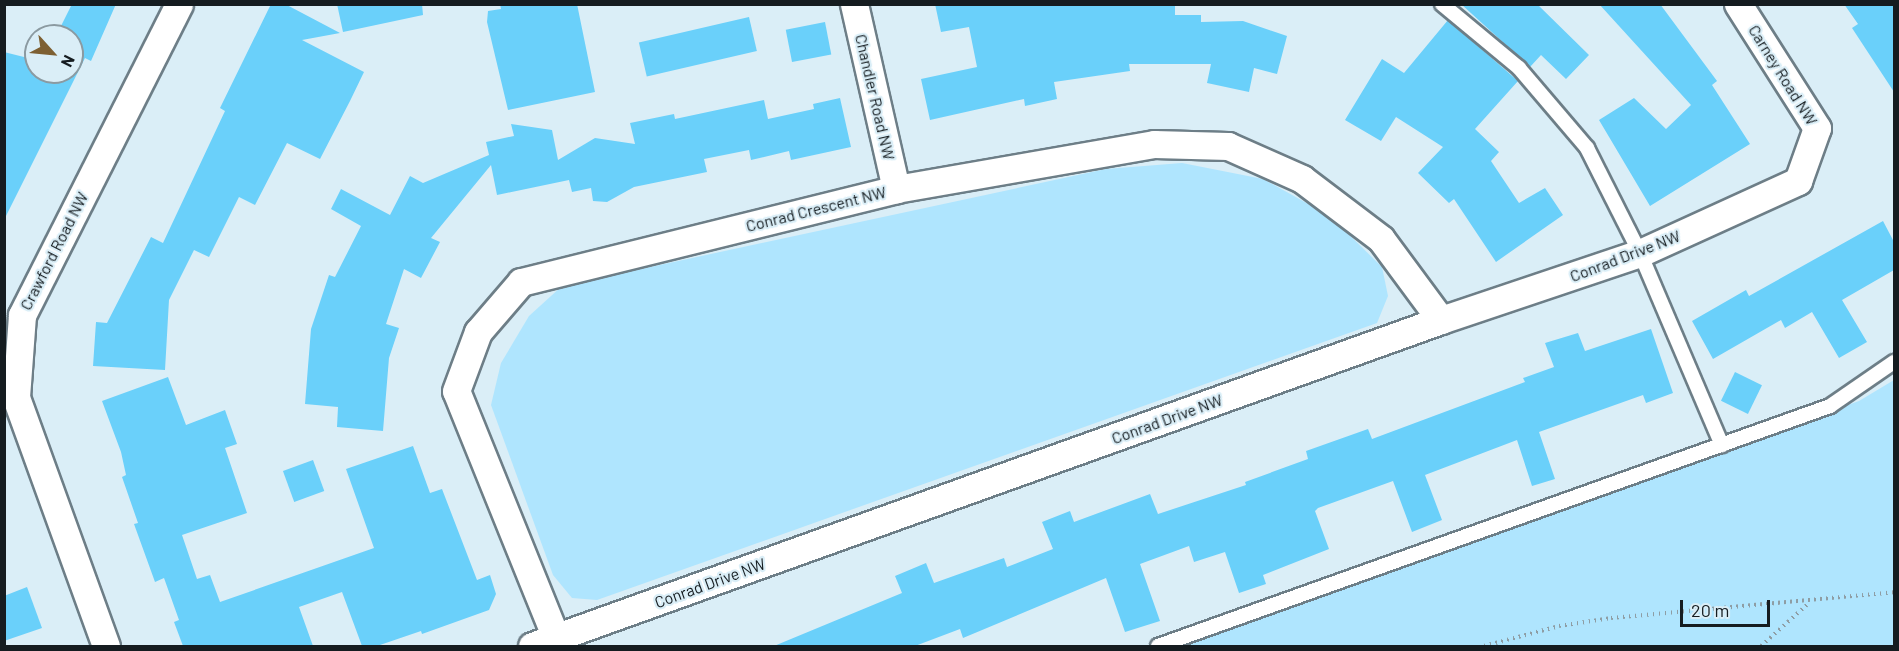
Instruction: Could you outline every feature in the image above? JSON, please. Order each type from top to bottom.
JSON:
[{"type":"street","name":"Crawford Road NW","points":[[106,646],[16,397],[22,315],[179,4]]},
{"type":"street","name":"Chandler Road NW","points":[[854,4],[896,189]]},
{"type":"street","name":"Carney Road NW","points":[[1738,4],[1817,128],[1798,182]]},
{"type":"street","name":"Conrad Crescent NW","points":[[544,642],[456,391],[478,332],[521,282],[896,189],[1155,144],[1228,146],[1302,179],[1381,239],[1441,320]]},
{"type":"street","name":"Conrad Drive NW","points":[[544,642],[1441,320],[1640,254],[1798,182]]},
{"type":"lane","points":[[1442,4],[1519,68],[1587,148],[1640,254],[1722,444]]},
{"type":"lane","points":[[1158,646],[1830,406],[1894,362]]},
{"type":"path","points":[[1484,646],[1559,626],[1611,618],[1894,592]]},
{"type":"path","points":[[1761,646],[1811,601]]},
{"type":"shaded area","points":[[1182,163],[1263,179],[1330,216],[1382,267],[1388,296],[1377,323],[597,600],[572,598],[553,575],[491,405],[501,363],[529,316],[562,286],[1106,169]]},
{"type":"shaded area","points":[[1894,380],[1894,646],[1177,646],[1859,401]]},
{"type":"building","points":[[72,4],[116,4],[91,61],[85,58],[84,60],[84,24],[62,24]]},
{"type":"building","points":[[271,4],[285,4],[340,33],[302,40],[364,72],[350,101],[320,159],[287,143],[255,205],[239,197],[209,257],[194,250],[169,300],[165,370],[93,366],[96,322],[107,323],[151,237],[163,243],[225,111],[220,108]]},
{"type":"building","points":[[337,4],[422,4],[423,15],[343,32]]},
{"type":"building","points":[[500,4],[577,4],[595,92],[508,110],[487,22],[488,11],[501,9]]},
{"type":"building","points":[[935,4],[1161,4],[1175,6],[1175,15],[1201,15],[1201,22],[1243,21],[1287,36],[1277,74],[1254,68],[1249,92],[1207,83],[1211,64],[1129,64],[1130,71],[1054,82],[1057,99],[1025,106],[1024,99],[930,120],[921,79],[977,67],[969,27],[941,32]]},
{"type":"building","points":[[1461,4],[1537,4],[1589,55],[1566,79],[1541,55],[1530,67]]},
{"type":"building","points":[[1599,4],[1660,4],[1717,81],[1712,85],[1750,144],[1650,206],[1599,120],[1634,98],[1666,129],[1691,105]]},
{"type":"building","points":[[1844,4],[1894,4],[1894,92],[1852,28],[1858,24]]},
{"type":"building","points":[[749,17],[757,51],[647,77],[639,42]]},
{"type":"building","points":[[1448,20],[1518,81],[1475,129],[1499,152],[1491,161],[1519,203],[1545,188],[1563,215],[1496,262],[1454,199],[1449,203],[1418,173],[1443,147],[1396,117],[1381,141],[1345,120],[1382,59],[1404,73]]},
{"type":"building","points":[[825,22],[831,54],[792,62],[786,30]]},
{"type":"building","points":[[4,52],[24,57],[24,84],[72,84],[4,220]]},
{"type":"building","points":[[840,98],[851,147],[791,160],[789,151],[751,160],[749,150],[704,159],[707,172],[634,187],[607,202],[593,201],[591,188],[572,192],[569,180],[497,195],[491,165],[431,238],[440,242],[421,278],[404,269],[386,324],[399,328],[389,358],[383,431],[337,427],[338,407],[305,404],[311,329],[329,275],[335,277],[361,226],[331,209],[341,189],[390,215],[410,176],[423,183],[489,155],[486,142],[514,136],[511,124],[552,130],[558,160],[595,138],[635,144],[630,123],[674,114],[675,119],[764,100],[768,119],[814,109],[813,104]]},
{"type":"building","points":[[1883,221],[1894,242],[1894,270],[1842,300],[1867,342],[1839,358],[1812,312],[1785,328],[1781,320],[1713,359],[1692,321],[1746,290],[1749,296]]},
{"type":"building","points":[[1651,329],[1673,393],[1646,403],[1643,395],[1539,432],[1555,479],[1532,486],[1517,440],[1425,475],[1442,520],[1412,532],[1393,481],[1318,508],[1315,511],[1329,549],[1263,575],[1266,584],[1239,593],[1225,552],[1194,562],[1189,546],[1140,564],[1160,621],[1125,632],[1106,578],[963,638],[960,629],[915,646],[774,646],[902,593],[895,576],[926,563],[934,583],[1004,558],[1007,567],[1053,549],[1042,522],[1070,511],[1074,522],[1150,494],[1158,514],[1246,485],[1245,482],[1308,459],[1306,451],[1368,429],[1372,439],[1525,382],[1523,378],[1554,367],[1545,343],[1578,333],[1585,351]]},
{"type":"building","points":[[1735,372],[1762,385],[1748,414],[1721,401]]},
{"type":"building","points":[[168,377],[186,425],[225,410],[237,444],[225,448],[247,513],[182,535],[197,579],[210,575],[220,602],[374,548],[346,469],[413,446],[430,493],[442,489],[477,580],[490,575],[496,594],[489,610],[422,634],[421,631],[377,646],[362,646],[342,592],[299,607],[313,646],[183,646],[174,622],[179,620],[164,578],[155,582],[134,524],[138,523],[122,477],[126,475],[121,452],[102,401]]},
{"type":"building","points":[[313,460],[324,491],[294,502],[283,471]]},
{"type":"building","points":[[27,587],[42,628],[4,641],[4,596]]}]
